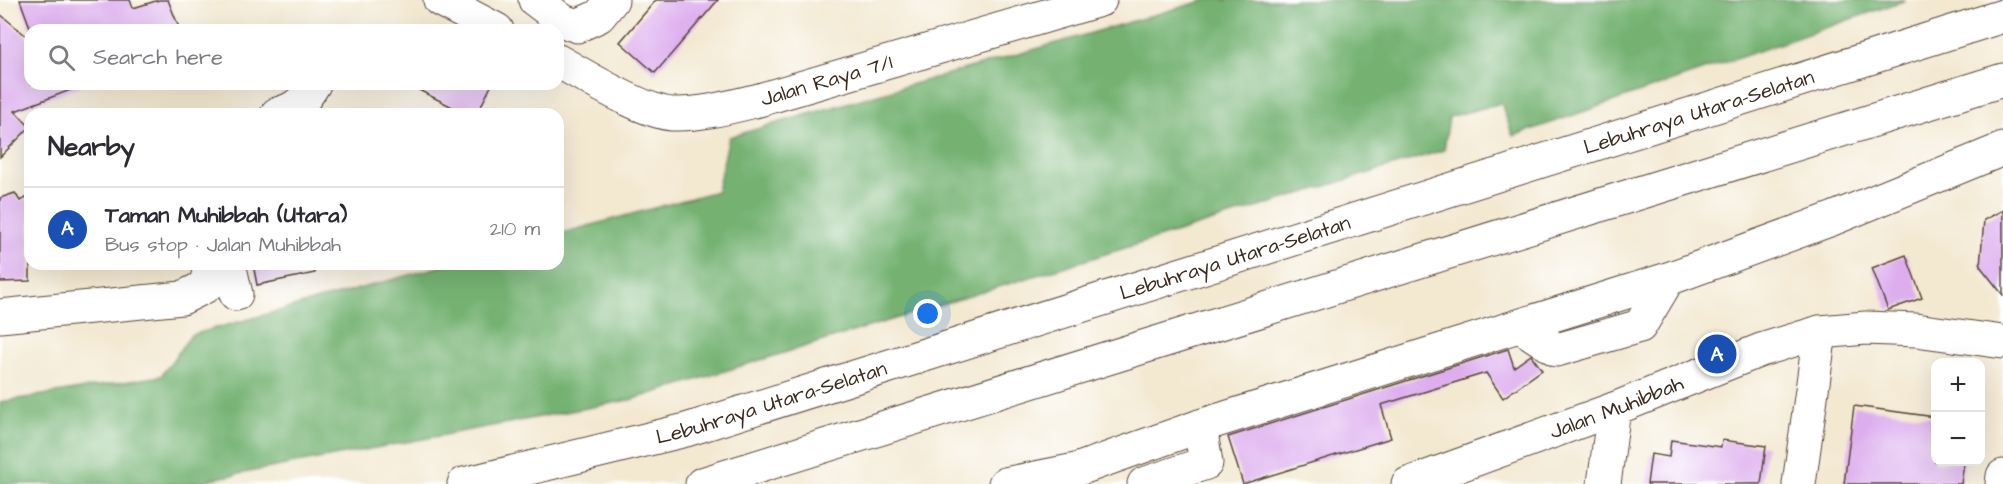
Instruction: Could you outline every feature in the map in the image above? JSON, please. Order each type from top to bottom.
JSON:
[{"type":"main road","points":[[440,0],[486,24]]},
{"type":"main road","points":[[535,0],[563,21],[577,26],[598,16],[612,0]]},
{"type":"main road","name":"Jalan Raya 7/1","points":[[564,64],[643,105],[669,114],[704,113],[759,100],[1100,0]]},
{"type":"main road","name":"Lebuhraya Utara–Selatan","points":[[464,484],[686,430],[2003,16]]},
{"type":"main road","points":[[702,484],[2003,80]]},
{"type":"main road","points":[[294,108],[310,90]]},
{"type":"main road","points":[[1005,484],[1076,470],[1200,426],[1520,326],[1557,350],[1640,326],[1668,279],[1832,219],[2003,149]]},
{"type":"main road","points":[[0,316],[182,298],[206,286],[209,270]]},
{"type":"main road","name":"Jalan Muhibbah","points":[[1408,484],[1614,409],[1761,350],[1820,332],[1866,327],[1916,330],[2003,342]]},
{"type":"main road","points":[[1799,484],[1820,332]]},
{"type":"main road","points":[[1604,484],[1614,409]]},
{"type":"main road","points":[[1144,484],[1206,463],[1200,426]]},
{"type":"main road","points":[[2002,484],[2003,476]]},
{"type":"green space","points":[[1206,0],[1906,0],[1513,136],[1501,103],[1449,117],[1444,150],[634,399],[186,484],[0,484],[0,402],[161,376],[191,335],[427,270],[564,270],[564,232],[717,191],[729,137]]},
{"type":"building","points":[[20,0],[130,0],[133,8],[159,0],[168,0],[178,24],[29,24]]},
{"type":"building","points":[[656,0],[718,0],[655,73],[620,42]]},
{"type":"building","points":[[0,14],[24,34],[24,90],[70,90],[15,111],[24,121],[24,133],[0,157]]},
{"type":"building","points":[[419,90],[489,90],[480,108],[454,108]]},
{"type":"building","points":[[15,193],[20,201],[24,199],[24,270],[30,270],[30,281],[0,282],[0,198]]},
{"type":"building","points":[[2003,210],[2003,295],[1980,266],[1984,220]]},
{"type":"building","points":[[1906,255],[1922,298],[1888,310],[1872,268]]},
{"type":"building","points":[[254,270],[315,270],[315,273],[257,285]]},
{"type":"building","points":[[1508,349],[1514,367],[1531,355],[1542,370],[1503,398],[1486,373],[1381,405],[1391,438],[1243,484],[1228,437]]},
{"type":"building","points":[[1854,406],[1931,416],[1931,466],[1963,466],[1961,484],[1844,484]]},
{"type":"building","points":[[1671,440],[1721,447],[1722,440],[1766,446],[1761,484],[1647,484],[1651,454],[1669,457]]},
{"type":"place","name":"Taman Muhibbah (Utara)","points":[[1717,354]]}]
